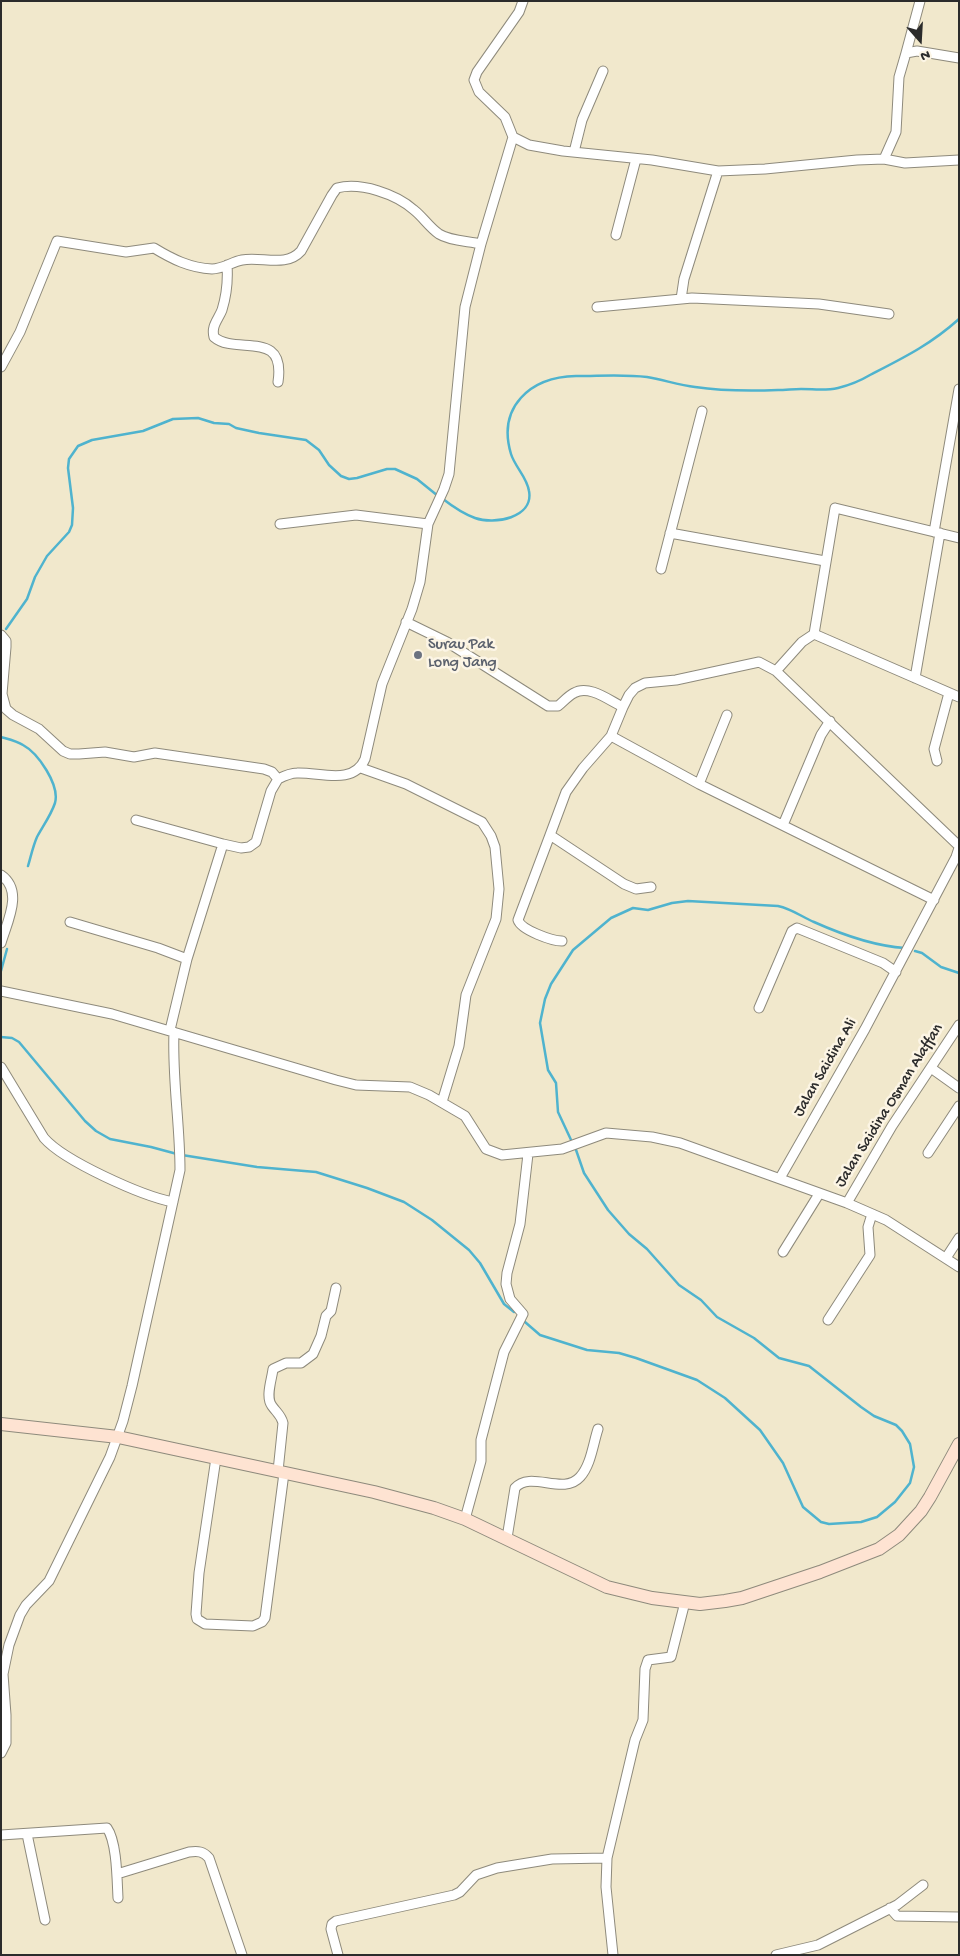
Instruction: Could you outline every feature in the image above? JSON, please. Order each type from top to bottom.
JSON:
[{"type":"street","points":[[524,1],[477,72],[474,80],[479,92],[505,117],[513,137],[529,145],[718,171],[765,169],[857,160],[884,159],[906,163],[959,160]]},
{"type":"street","points":[[884,159],[896,132],[899,77],[920,1]]},
{"type":"street","points":[[906,53],[917,51],[959,58]]},
{"type":"street","points":[[574,152],[582,120],[603,72]]},
{"type":"street","points":[[136,820],[223,844],[242,848],[249,847],[256,842],[270,791],[278,779],[297,773],[340,776],[350,774],[361,768],[382,684],[420,582],[428,524],[449,474],[463,321],[481,244],[513,137]]},
{"type":"street","points":[[506,156],[513,150],[529,145]]},
{"type":"street","points":[[616,235],[636,159]]},
{"type":"street","points":[[681,299],[684,279],[718,171]]},
{"type":"street","points":[[1,367],[20,332],[57,241],[126,252],[154,248],[172,260],[187,265],[213,269],[247,260],[285,260],[294,258],[301,251],[337,188],[345,186],[358,187],[390,196],[408,205],[440,234],[481,244]]},
{"type":"street","points":[[227,265],[228,277],[224,301],[214,324],[214,337],[221,342],[268,350],[278,364],[280,371],[278,382]]},
{"type":"street","points":[[597,307],[681,299],[810,304],[889,314]]},
{"type":"street","points":[[915,678],[959,389]]},
{"type":"street","points":[[660,569],[702,411]]},
{"type":"street","points":[[776,670],[802,642],[814,634],[835,508],[959,538]]},
{"type":"street","points":[[280,524],[356,514],[428,524]]},
{"type":"street","points":[[670,533],[825,561]]},
{"type":"street","points":[[406,622],[447,642],[548,706],[558,706],[575,692],[583,690],[600,695],[623,707]]},
{"type":"street","points":[[814,634],[959,697]]},
{"type":"street","points":[[1,635],[6,641],[2,694],[6,708],[13,715],[39,730],[63,751],[70,754],[105,752],[134,757],[155,753],[264,769],[278,779]]},
{"type":"street","points":[[562,942],[555,941],[523,927],[518,923],[518,920],[566,792],[583,768],[611,736],[629,695],[635,688],[645,683],[676,680],[759,662],[776,670],[959,847]]},
{"type":"street","points":[[937,761],[934,749],[949,692]]},
{"type":"street","points":[[699,784],[727,715]]},
{"type":"street","points":[[783,824],[821,735],[830,721]]},
{"type":"street","points":[[611,736],[699,784],[934,900]]},
{"type":"street","points":[[361,768],[406,784],[482,822],[491,836],[494,848],[499,889],[496,919],[466,995],[459,1046],[442,1102]]},
{"type":"street","points":[[550,835],[624,884],[636,889],[652,887]]},
{"type":"street","points":[[1,1753],[6,1743],[4,1664],[20,1614],[49,1581],[56,1567],[118,1437],[132,1386],[180,1170],[172,1031],[187,960],[223,844]]},
{"type":"street","name":"Jalan Saidina Ali","points":[[780,1178],[896,972],[956,857],[959,847]]},
{"type":"street","points":[[1,875],[10,884],[14,896],[1,943]]},
{"type":"street","points":[[70,922],[158,948],[187,960]]},
{"type":"street","points":[[758,1008],[792,931],[797,928],[883,963],[896,972]]},
{"type":"street","points":[[1,991],[112,1014],[336,1080],[356,1084],[410,1087],[442,1102],[465,1116],[486,1149],[502,1155],[528,1154],[570,1147],[606,1133],[652,1137],[680,1143],[780,1178],[886,1220],[959,1267]]},
{"type":"street","name":"Jalan Saidina Osman Alaffan","points":[[846,1203],[892,1126],[959,1024]]},
{"type":"street","points":[[1,1067],[44,1138],[51,1146],[92,1170],[156,1199],[173,1202]]},
{"type":"street","points":[[931,1068],[959,1088]]},
{"type":"street","points":[[928,1153],[959,1106]]},
{"type":"street","points":[[466,1519],[481,1461],[481,1440],[504,1352],[523,1314],[510,1299],[506,1284],[507,1273],[520,1224],[528,1154]]},
{"type":"street","points":[[783,1252],[819,1194]]},
{"type":"street","points":[[828,1320],[870,1255],[868,1227],[872,1214]]},
{"type":"street","points":[[946,1258],[959,1238]]},
{"type":"street","points":[[216,1458],[198,1590],[197,1619],[205,1624],[253,1626],[262,1622],[265,1618],[281,1472],[283,1423],[282,1417],[270,1403],[269,1395],[274,1368],[286,1363],[301,1363],[313,1354],[321,1336],[326,1316],[331,1310],[336,1288]]},
{"type":"street","points":[[1,1424],[118,1437],[374,1492],[436,1508],[466,1519],[607,1587],[652,1598],[708,1603],[742,1598],[820,1572],[879,1549],[898,1535],[920,1511],[930,1497],[959,1444]]},
{"type":"street","points":[[507,1538],[515,1488],[520,1483],[526,1481],[564,1484],[580,1478],[585,1469],[598,1429]]},
{"type":"street","points":[[613,1955],[606,1887],[607,1858],[635,1740],[643,1720],[645,1669],[648,1660],[671,1657],[685,1602]]},
{"type":"street","points":[[1,1835],[70,1831],[103,1826],[107,1828],[110,1832],[117,1874],[118,1898]]},
{"type":"street","points":[[27,1834],[45,1920]]},
{"type":"street","points":[[117,1874],[190,1852],[199,1851],[205,1854],[209,1858],[242,1955]]},
{"type":"street","points":[[338,1955],[331,1929],[332,1924],[336,1921],[454,1895],[460,1892],[476,1875],[497,1868],[552,1860],[607,1858]]},
{"type":"street","points":[[776,1955],[818,1945],[890,1908],[923,1885]]},
{"type":"street","points":[[890,1908],[897,1916],[959,1917]]},
{"type":"street","points":[[818,1945],[820,1955]]},
{"type":"waterway","points":[[443,499],[475,518],[492,521],[511,517],[525,508],[529,500],[529,491],[526,481],[511,454],[508,437],[509,422],[513,409],[521,398],[544,382],[576,376],[621,375],[647,377],[689,386],[726,390],[833,389],[859,381],[905,357],[927,344],[959,319]]},
{"type":"waterway","points":[[6,629],[27,599],[35,577],[47,556],[69,532],[72,525],[73,508],[68,468],[69,459],[78,446],[92,440],[143,431],[173,419],[198,418],[214,423],[229,424],[236,428],[259,433],[306,440],[319,450],[329,465],[341,476],[349,479],[357,478],[387,469],[395,469],[417,479],[438,496]]},
{"type":"waterway","points":[[1,737],[18,742],[35,755],[51,779],[56,796],[49,816],[37,837],[28,866]]},
{"type":"waterway","points":[[572,1142],[558,1112],[556,1083],[548,1070],[540,1023],[545,999],[551,984],[573,950],[611,918],[633,908],[648,910],[672,903],[688,901],[778,906],[847,935],[881,945],[905,948]]},
{"type":"waterway","points":[[1,971],[7,949]]},
{"type":"waterway","points":[[915,951],[922,953],[941,967],[959,973]]},
{"type":"waterway","points":[[1,1037],[12,1038],[19,1042],[85,1121],[96,1131],[110,1139],[177,1154]]},
{"type":"waterway","points":[[525,1322],[540,1335],[587,1350],[619,1353],[697,1380],[725,1398],[760,1430],[783,1463],[803,1507],[821,1522],[829,1524],[861,1522],[877,1517],[895,1502],[910,1483],[914,1467],[910,1444],[902,1431],[896,1425],[874,1416],[861,1407],[809,1366],[779,1358],[754,1338],[717,1317],[701,1300],[679,1285],[647,1249],[629,1234],[608,1210],[584,1173],[575,1147]]},
{"type":"waterway","points":[[182,1155],[257,1167],[316,1172],[404,1202],[432,1220],[469,1250],[480,1263],[504,1304],[514,1312]]},
{"type":"place","name":"Surau Pak Long Jang","points":[[418,655]]}]
